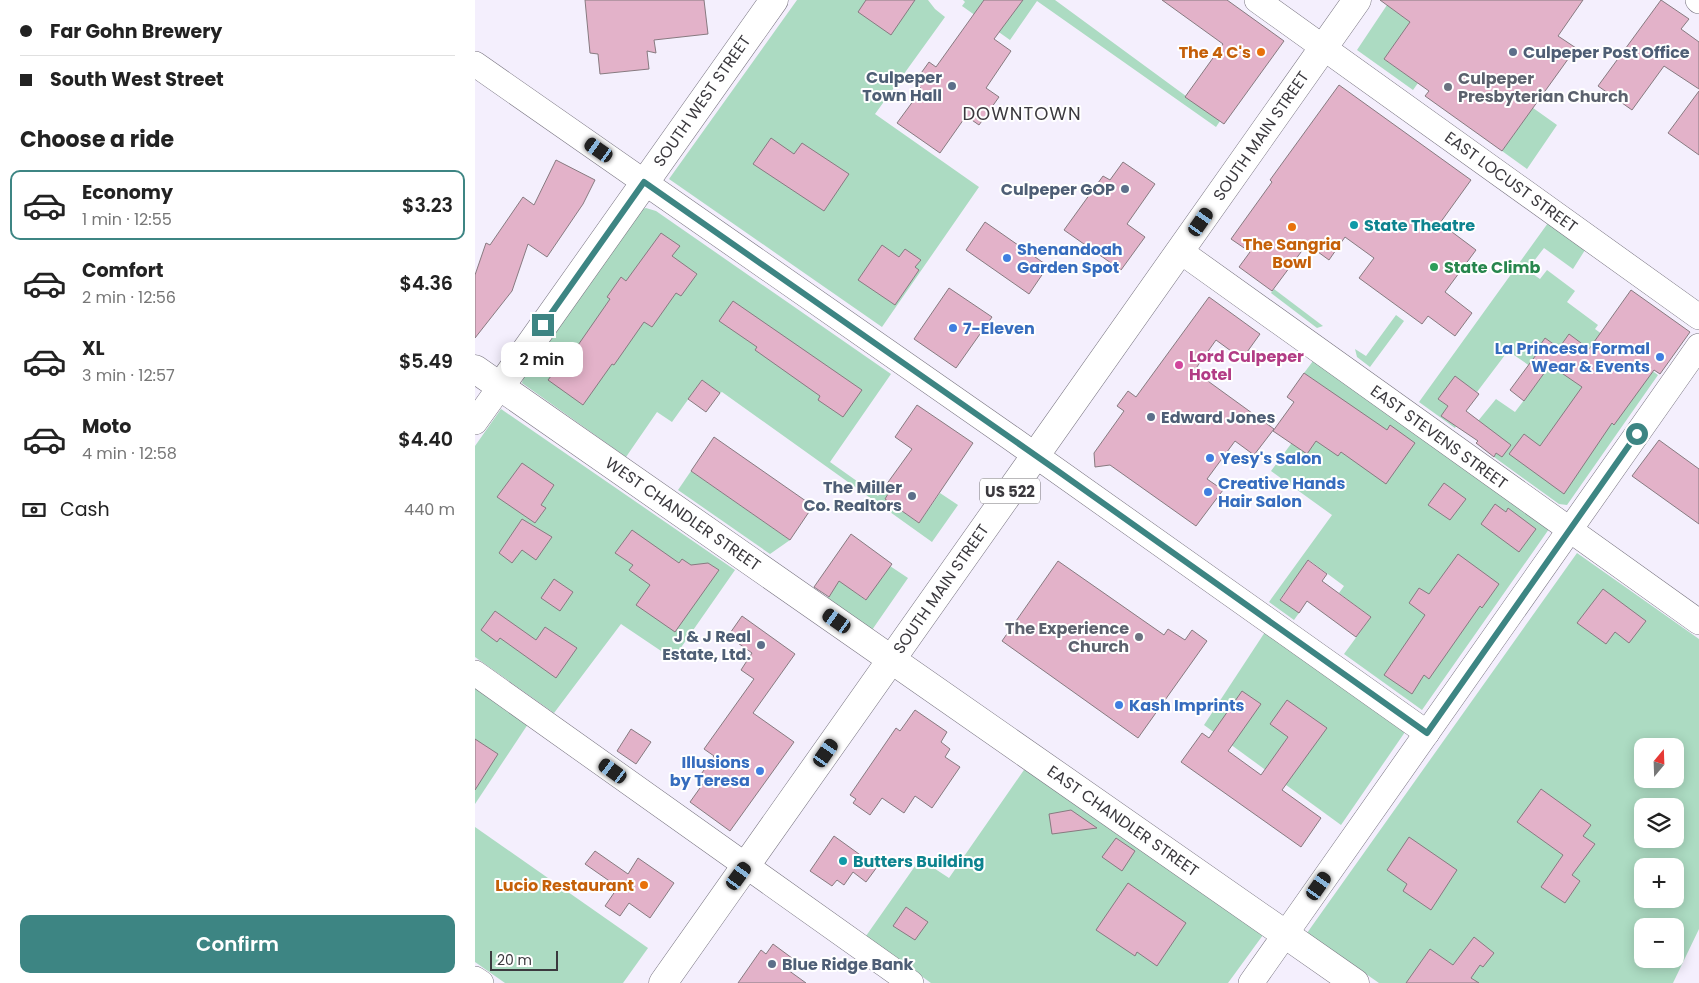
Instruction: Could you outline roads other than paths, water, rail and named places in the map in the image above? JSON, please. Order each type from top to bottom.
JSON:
[{"type":"street","name":"SOUTH WEST STREET","points":[[475,422],[773,0]]},
{"type":"street","name":"EAST LOCUST STREET","points":[[1257,0],[1699,317]]},
{"type":"street","name":"SOUTH MAIN STREET","points":[[663,983],[1357,0]]},
{"type":"street","points":[[475,64],[1036,455],[1427,733]]},
{"type":"street","name":"EAST STEVENS STREET","points":[[1180,251],[1569,531],[1699,622]]},
{"type":"street","points":[[1251,983],[1699,346]]},
{"type":"street","name":"WEST CHANDLER STREET","points":[[475,369],[891,660]]},
{"type":"street","name":"EAST CHANDLER STREET","points":[[891,660],[1355,983]]},
{"type":"street","points":[[475,674],[911,983]]},
{"type":"street","points":[[475,979],[481,983]]},
{"type":"place","name":"The 4 C's","points":[[1261,52]]},
{"type":"place","name":"Culpeper Post Office","points":[[1513,52]]},
{"type":"place","name":"Culpeper Town Hall","points":[[952,86]]},
{"type":"place","name":"Culpeper Presbyterian Church","points":[[1448,87]]},
{"type":"place","name":"Culpeper GOP","points":[[1125,189]]},
{"type":"place","name":"State Theatre","points":[[1354,225]]},
{"type":"place","name":"The Sangria Bowl","points":[[1292,227]]},
{"type":"place","name":"Shenandoah Garden Spot","points":[[1007,258]]},
{"type":"place","name":"State Climb","points":[[1434,267]]},
{"type":"place","name":"7-Eleven","points":[[953,328]]},
{"type":"place","name":"La Princesa Formal Wear & Events","points":[[1660,357]]},
{"type":"place","name":"Lord Culpeper Hotel","points":[[1179,365]]},
{"type":"place","name":"Edward Jones","points":[[1151,417]]},
{"type":"place","name":"Yesy's Salon","points":[[1210,458]]},
{"type":"place","name":"Creative Hands Hair Salon","points":[[1208,492]]},
{"type":"place","name":"The Miller Co. Realtors","points":[[912,496]]},
{"type":"place","name":"The Experience Church","points":[[1139,637]]},
{"type":"place","name":"J & J Real Estate, Ltd.","points":[[761,645]]},
{"type":"place","name":"Kash Imprints","points":[[1119,705]]},
{"type":"place","name":"Illusions by Teresa","points":[[760,771]]},
{"type":"place","name":"Butters Building","points":[[843,861]]},
{"type":"place","name":"Lucio Restaurant","points":[[644,885]]},
{"type":"place","name":"Blue Ridge Bank","points":[[772,964]]},
{"type":"district","name":"DOWNTOWN","points":[[1022,113]]}]
